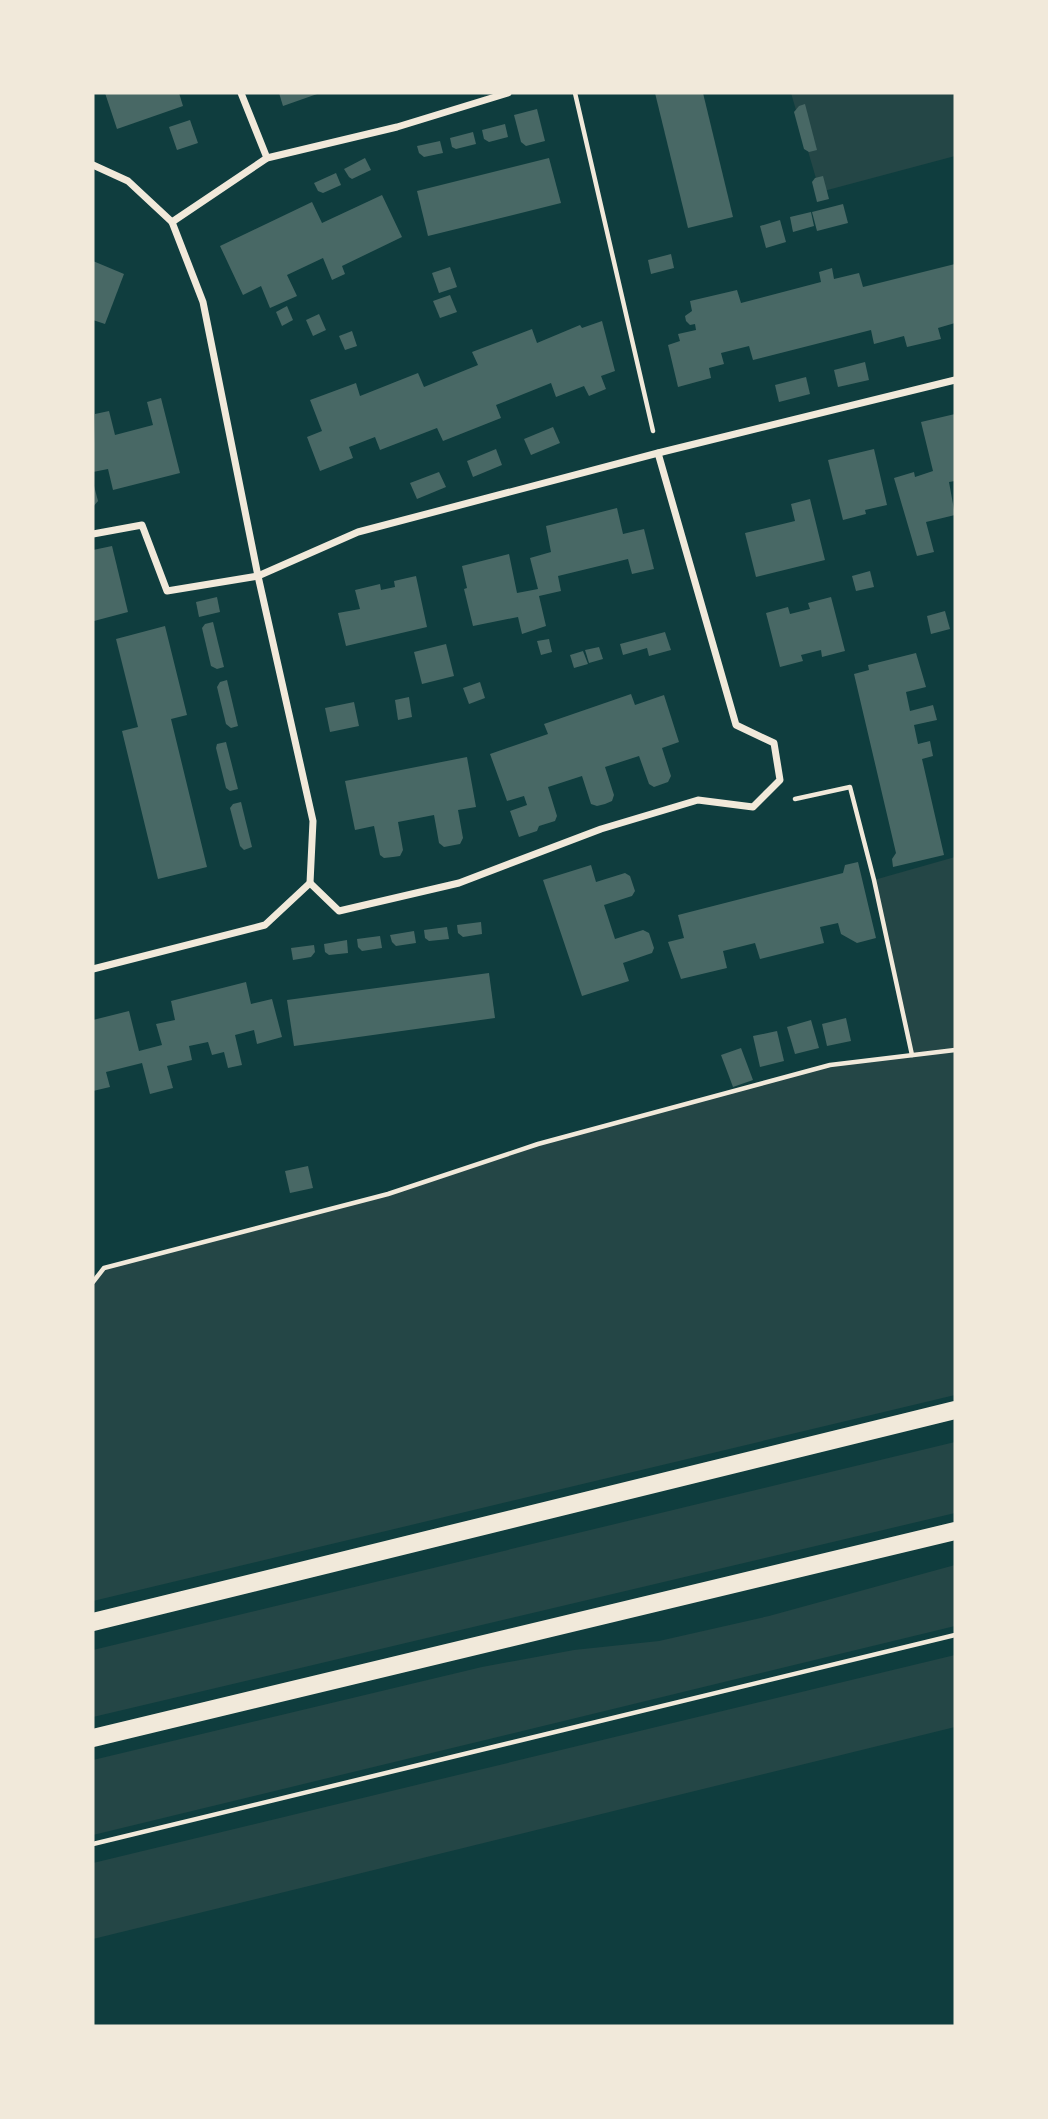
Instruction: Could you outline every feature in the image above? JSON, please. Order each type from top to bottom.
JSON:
[{"type":"main road","points":[[93,1622],[955,1410]]},
{"type":"main road","points":[[93,1738],[955,1531]]},
{"type":"street","points":[[241,93],[267,158]]},
{"type":"street","points":[[172,222],[267,158],[397,127],[508,93]]},
{"type":"street","points":[[93,165],[128,181],[172,222],[203,302],[258,576],[313,821],[310,883],[265,925],[93,969]]},
{"type":"street","points":[[93,534],[142,525],[167,591],[258,576],[358,532],[658,453],[955,380]]},
{"type":"street","points":[[310,883],[339,911],[459,883],[601,829],[698,800],[753,807],[780,780],[774,743],[736,725],[658,453]]},
{"type":"path","points":[[575,93],[658,453]]},
{"type":"path","points":[[753,807],[850,787],[874,880],[912,1055]]},
{"type":"path","points":[[93,1282],[104,1268],[388,1194],[538,1144],[830,1065],[955,1050]]},
{"type":"path","points":[[93,1844],[955,1635]]},
{"type":"shaded area","points":[[791,93],[955,93],[955,156],[820,192]]},
{"type":"shaded area","points":[[955,857],[955,1395],[93,1601],[93,1282],[104,1268],[388,1194],[538,1144],[830,1065],[912,1055],[874,880]]},
{"type":"shaded area","points":[[955,1442],[955,1513],[93,1717],[93,1650]]},
{"type":"shaded area","points":[[955,1565],[955,1626],[93,1835],[93,1760],[482,1667],[574,1650],[659,1641],[769,1616]]},
{"type":"shaded area","points":[[955,1655],[955,1727],[93,1939],[93,1863]]},
{"type":"building","points":[[105,93],[179,93],[183,106],[117,129]]},
{"type":"building","points":[[279,93],[320,93],[283,106]]},
{"type":"building","points":[[655,93],[703,93],[733,217],[688,228]]},
{"type":"building","points":[[805,104],[817,150],[809,152],[804,149],[794,112]]},
{"type":"building","points":[[537,109],[545,141],[526,146],[521,142],[514,115]]},
{"type":"building","points":[[190,120],[198,143],[177,150],[169,127]]},
{"type":"building","points":[[505,124],[508,137],[489,142],[484,139],[482,130]]},
{"type":"building","points":[[473,132],[476,144],[456,149],[452,147],[450,138]]},
{"type":"building","points":[[440,141],[443,153],[424,157],[419,153],[417,146]]},
{"type":"building","points":[[365,158],[371,170],[352,179],[349,177],[344,169]]},
{"type":"building","points":[[549,158],[561,203],[428,236],[417,191]]},
{"type":"building","points":[[336,173],[341,185],[323,193],[318,191],[314,183]]},
{"type":"building","points":[[823,176],[829,199],[817,202],[812,182]]},
{"type":"building","points":[[382,195],[402,237],[342,266],[345,274],[332,280],[323,258],[287,275],[297,296],[270,308],[261,286],[243,295],[220,246],[312,202],[322,223]]},
{"type":"building","points":[[843,204],[848,223],[817,231],[812,212]]},
{"type":"building","points":[[811,212],[814,226],[793,232],[790,217]]},
{"type":"building","points":[[780,220],[786,242],[766,248],[760,226]]},
{"type":"building","points":[[671,254],[674,268],[651,274],[648,260]]},
{"type":"building","points":[[93,261],[124,274],[105,324],[93,320]]},
{"type":"building","points":[[955,264],[955,323],[938,328],[941,339],[907,347],[904,336],[874,344],[871,330],[753,360],[749,346],[721,353],[724,364],[709,368],[711,378],[678,387],[668,345],[680,341],[678,334],[696,330],[695,324],[690,325],[686,321],[685,316],[692,311],[690,301],[737,290],[741,303],[821,282],[819,272],[832,268],[834,279],[859,273],[863,287]]},
{"type":"building","points":[[450,267],[457,287],[439,293],[432,273]]},
{"type":"building","points":[[450,295],[457,312],[440,318],[433,301]]},
{"type":"building","points":[[287,306],[293,320],[282,326],[276,312]]},
{"type":"building","points":[[319,314],[326,330],[313,336],[306,320]]},
{"type":"building","points":[[602,321],[615,371],[601,376],[606,389],[589,396],[584,386],[556,397],[551,383],[496,405],[501,418],[443,441],[437,428],[380,450],[375,437],[349,447],[353,458],[320,471],[307,437],[322,431],[310,400],[356,383],[360,396],[418,373],[424,387],[478,365],[472,352],[532,329],[537,343],[580,325],[582,328]]},
{"type":"building","points":[[352,331],[357,346],[345,350],[339,336]]},
{"type":"building","points":[[865,362],[869,380],[838,387],[834,370]]},
{"type":"building","points":[[806,377],[810,394],[779,402],[775,385]]},
{"type":"building","points":[[161,398],[180,473],[113,490],[108,469],[93,472],[95,414],[109,411],[115,435],[153,425],[147,402]]},
{"type":"building","points":[[955,414],[955,481],[949,482],[955,515],[926,522],[934,552],[917,556],[894,478],[914,472],[915,477],[933,471],[921,422]]},
{"type":"building","points":[[553,427],[560,443],[531,455],[524,439]]},
{"type":"building","points":[[496,449],[502,465],[473,477],[467,461]]},
{"type":"building","points":[[874,449],[887,505],[865,510],[866,514],[843,520],[828,460]]},
{"type":"building","points":[[439,472],[446,487],[417,499],[410,483]]},
{"type":"building","points":[[93,482],[98,501],[93,507]]},
{"type":"building","points":[[810,499],[825,560],[756,577],[745,533],[795,521],[791,504]]},
{"type":"building","points":[[617,508],[623,534],[644,529],[654,569],[632,574],[628,559],[558,576],[561,591],[539,596],[546,626],[522,634],[518,617],[473,626],[464,589],[467,588],[462,566],[509,554],[517,593],[538,589],[530,558],[551,552],[546,526]]},
{"type":"building","points":[[112,546],[128,612],[94,621],[93,550]]},
{"type":"building","points":[[870,571],[874,587],[856,591],[852,576]]},
{"type":"building","points":[[416,576],[427,627],[346,646],[338,613],[360,609],[355,590],[380,584],[381,590],[395,587],[394,581]]},
{"type":"building","points":[[217,597],[220,612],[199,617],[196,602]]},
{"type":"building","points":[[831,597],[845,651],[822,657],[821,650],[801,655],[803,661],[780,667],[766,613],[788,607],[790,614],[810,609],[808,603]]},
{"type":"building","points":[[945,611],[950,629],[931,634],[927,616]]},
{"type":"building","points":[[213,622],[224,667],[217,669],[211,666],[202,628]]},
{"type":"building","points":[[165,626],[187,715],[171,719],[207,867],[158,879],[122,731],[138,727],[116,639]]},
{"type":"building","points":[[665,632],[671,650],[649,656],[647,648],[623,655],[620,644]]},
{"type":"building","points":[[549,639],[552,652],[541,655],[537,641]]},
{"type":"building","points":[[446,644],[454,676],[422,684],[414,652]]},
{"type":"building","points":[[599,647],[603,659],[589,663],[585,650]]},
{"type":"building","points":[[583,651],[588,664],[574,668],[570,655]]},
{"type":"building","points":[[916,653],[926,687],[906,692],[910,711],[933,705],[937,720],[914,725],[918,744],[930,741],[933,756],[922,759],[944,855],[893,867],[892,859],[896,853],[854,674],[869,670],[868,665]]},
{"type":"building","points":[[227,680],[238,726],[231,728],[226,724],[217,687],[220,682]]},
{"type":"building","points":[[480,682],[485,698],[469,704],[463,688]]},
{"type":"building","points":[[631,694],[635,705],[664,695],[679,742],[662,748],[671,776],[668,782],[654,787],[649,784],[639,756],[605,767],[614,795],[612,801],[605,804],[591,804],[582,776],[548,787],[557,816],[555,821],[519,837],[510,811],[527,805],[524,796],[507,801],[490,754],[548,734],[544,724]]},
{"type":"building","points":[[409,697],[412,717],[398,720],[395,700]]},
{"type":"building","points":[[354,702],[359,726],[330,732],[325,708]]},
{"type":"building","points":[[226,742],[238,789],[230,791],[226,788],[216,748],[217,744]]},
{"type":"building","points":[[467,757],[476,807],[458,810],[463,838],[460,844],[444,847],[439,843],[434,815],[398,822],[403,850],[400,856],[384,858],[380,855],[374,826],[355,830],[345,781]]},
{"type":"building","points":[[241,802],[252,847],[244,850],[240,846],[230,808]]},
{"type":"building","points":[[858,862],[876,938],[857,943],[841,934],[838,923],[820,927],[824,943],[760,959],[755,943],[723,951],[727,968],[681,979],[668,942],[684,938],[678,915],[843,873],[845,865]]},
{"type":"building","points":[[591,865],[596,882],[625,873],[630,876],[635,891],[632,896],[604,905],[615,939],[643,930],[649,933],[654,948],[652,953],[623,963],[629,981],[582,996],[543,880]]},
{"type":"building","points":[[481,922],[482,934],[463,937],[458,933],[457,925]]},
{"type":"building","points":[[447,927],[449,939],[429,941],[425,938],[424,930]]},
{"type":"building","points":[[414,931],[416,943],[396,946],[392,942],[390,935]]},
{"type":"building","points":[[380,936],[382,948],[362,951],[358,947],[357,939]]},
{"type":"building","points":[[347,940],[348,953],[329,955],[325,952],[324,944]]},
{"type":"building","points":[[314,945],[315,952],[311,957],[293,960],[291,948]]},
{"type":"building","points":[[489,973],[495,1018],[294,1046],[287,1000]]},
{"type":"building","points":[[246,982],[251,1004],[272,999],[282,1037],[257,1044],[254,1030],[235,1035],[242,1065],[228,1068],[224,1052],[212,1055],[208,1042],[189,1046],[192,1060],[167,1066],[173,1088],[150,1094],[142,1063],[106,1072],[110,1087],[93,1091],[93,1020],[129,1011],[139,1051],[162,1045],[156,1024],[175,1020],[171,1001]]},
{"type":"building","points":[[846,1018],[851,1041],[827,1046],[822,1024]]},
{"type":"building","points":[[811,1020],[819,1048],[795,1054],[787,1027]]},
{"type":"building","points":[[777,1031],[784,1061],[760,1067],[753,1036]]},
{"type":"building","points":[[741,1048],[753,1080],[733,1087],[721,1055]]},
{"type":"building","points":[[308,1166],[313,1188],[290,1193],[285,1171]]}]
